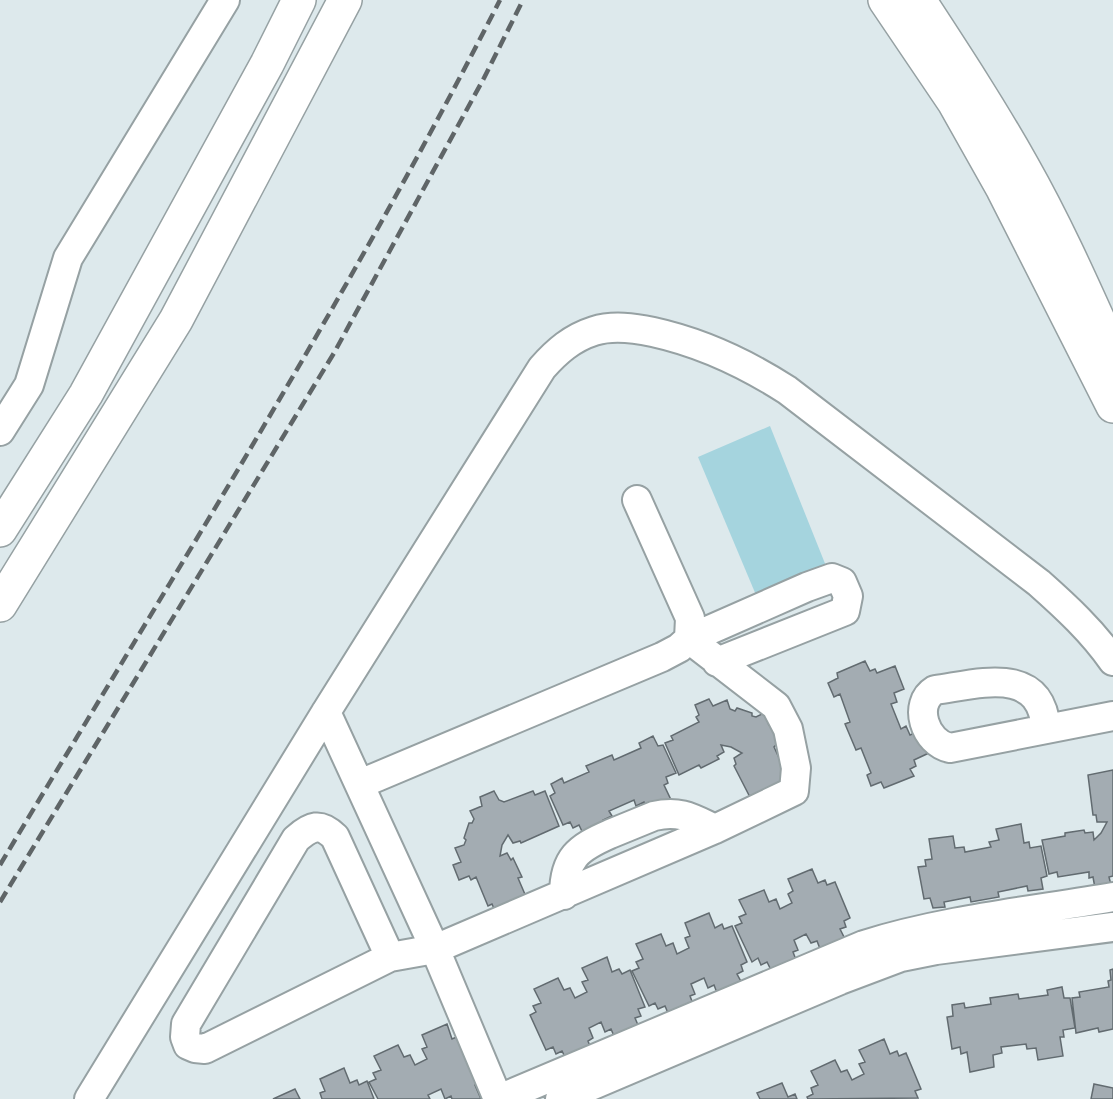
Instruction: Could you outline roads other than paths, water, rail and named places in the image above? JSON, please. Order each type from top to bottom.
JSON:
[{"type":"main road","points":[[0,530],[86,393],[267,64],[299,0]]},
{"type":"main road","points":[[0,605],[176,320],[345,0]]},
{"type":"main road","points":[[885,0],[954,102],[1003,189],[1113,406]]},
{"type":"main road","points":[[918,0],[967,72],[1024,169],[1113,353]]},
{"type":"street","points":[[0,431],[29,385],[68,258],[225,0]]},
{"type":"street","points":[[89,1099],[326,712],[542,368],[557,351],[575,339],[595,331],[616,328],[639,329],[678,338],[717,351],[753,368],[787,390],[1039,583],[1082,622],[1113,661]]},
{"type":"street","points":[[637,500],[690,618],[689,639]]},
{"type":"street","points":[[360,784],[662,657],[679,648],[689,639],[807,587],[831,578],[842,582],[849,596],[845,611],[717,662]]},
{"type":"street","points":[[390,957],[335,837],[327,829],[318,827],[306,830],[296,839],[186,1024],[185,1036],[188,1045],[205,1048],[390,957],[435,949],[715,830],[794,791],[796,768],[788,729],[776,706],[689,639]]},
{"type":"street","points":[[326,712],[435,949],[498,1099],[864,945],[894,935],[1113,897]]},
{"type":"street","points":[[1046,729],[1113,716]]},
{"type":"street","points":[[564,895],[564,878],[568,865],[578,851],[590,843],[664,814],[689,816],[715,830]]},
{"type":"street","points":[[560,1099],[840,980],[902,957],[936,950],[1113,927]]},
{"type":"railway","points":[[0,865],[321,329],[442,111],[500,0]]},
{"type":"railway","points":[[0,902],[334,353],[484,78],[523,0]]}]
